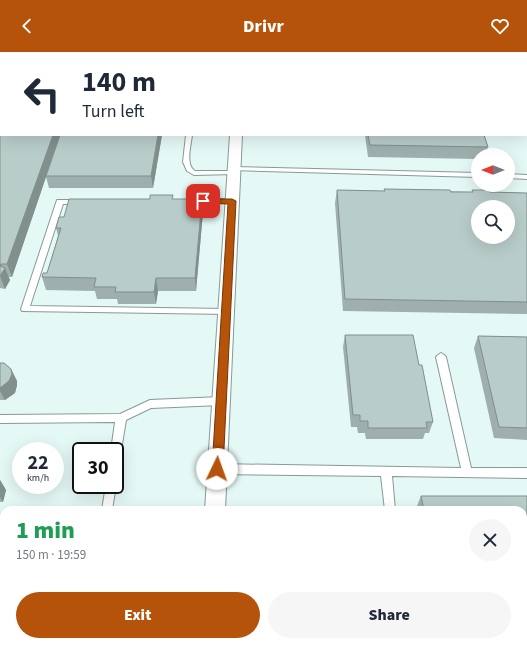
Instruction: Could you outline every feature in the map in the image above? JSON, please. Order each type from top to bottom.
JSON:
[{"type":"street","points":[[215,506],[236,136]]},
{"type":"lane","points":[[189,136],[186,162],[188,170],[194,173],[234,171],[471,175]]},
{"type":"lane","points":[[515,176],[527,177]]},
{"type":"lane","points":[[185,201],[232,201]]},
{"type":"lane","points":[[92,202],[60,202],[25,310],[226,312]]},
{"type":"lane","points":[[442,357],[467,472]]},
{"type":"lane","points":[[0,419],[121,418],[150,404],[221,401]]},
{"type":"lane","points":[[117,442],[121,418]]},
{"type":"lane","points":[[217,469],[527,473]]},
{"type":"lane","points":[[386,471],[390,506]]},
{"type":"lane","points":[[107,506],[109,494]]},
{"type":"building","points":[[0,136],[53,136],[7,264],[1,264],[0,266]]},
{"type":"building","points":[[60,136],[158,136],[151,176],[46,176]]},
{"type":"building","points":[[368,136],[484,136],[488,147],[370,145]]},
{"type":"building","points":[[337,190],[450,190],[451,192],[527,193],[527,302],[345,299]]},
{"type":"building","points":[[150,195],[173,195],[172,199],[202,199],[195,278],[156,278],[154,292],[115,292],[116,287],[94,287],[96,278],[42,277],[43,273],[47,273],[61,228],[56,228],[59,217],[64,217],[69,199],[150,199]]},
{"type":"building","points":[[0,266],[5,268],[0,276]]},
{"type":"building","points":[[345,335],[413,335],[419,365],[422,365],[433,422],[426,422],[427,428],[368,428],[368,421],[360,421],[360,415],[353,415]]},
{"type":"building","points":[[478,336],[527,337],[527,428],[499,427]]},
{"type":"building","points":[[0,363],[4,363],[11,369],[12,374],[9,381],[0,388]]},
{"type":"building","points":[[421,496],[527,496],[527,506],[423,506]]},
{"type":"route","points":[[203,201],[232,201],[217,469]]}]
